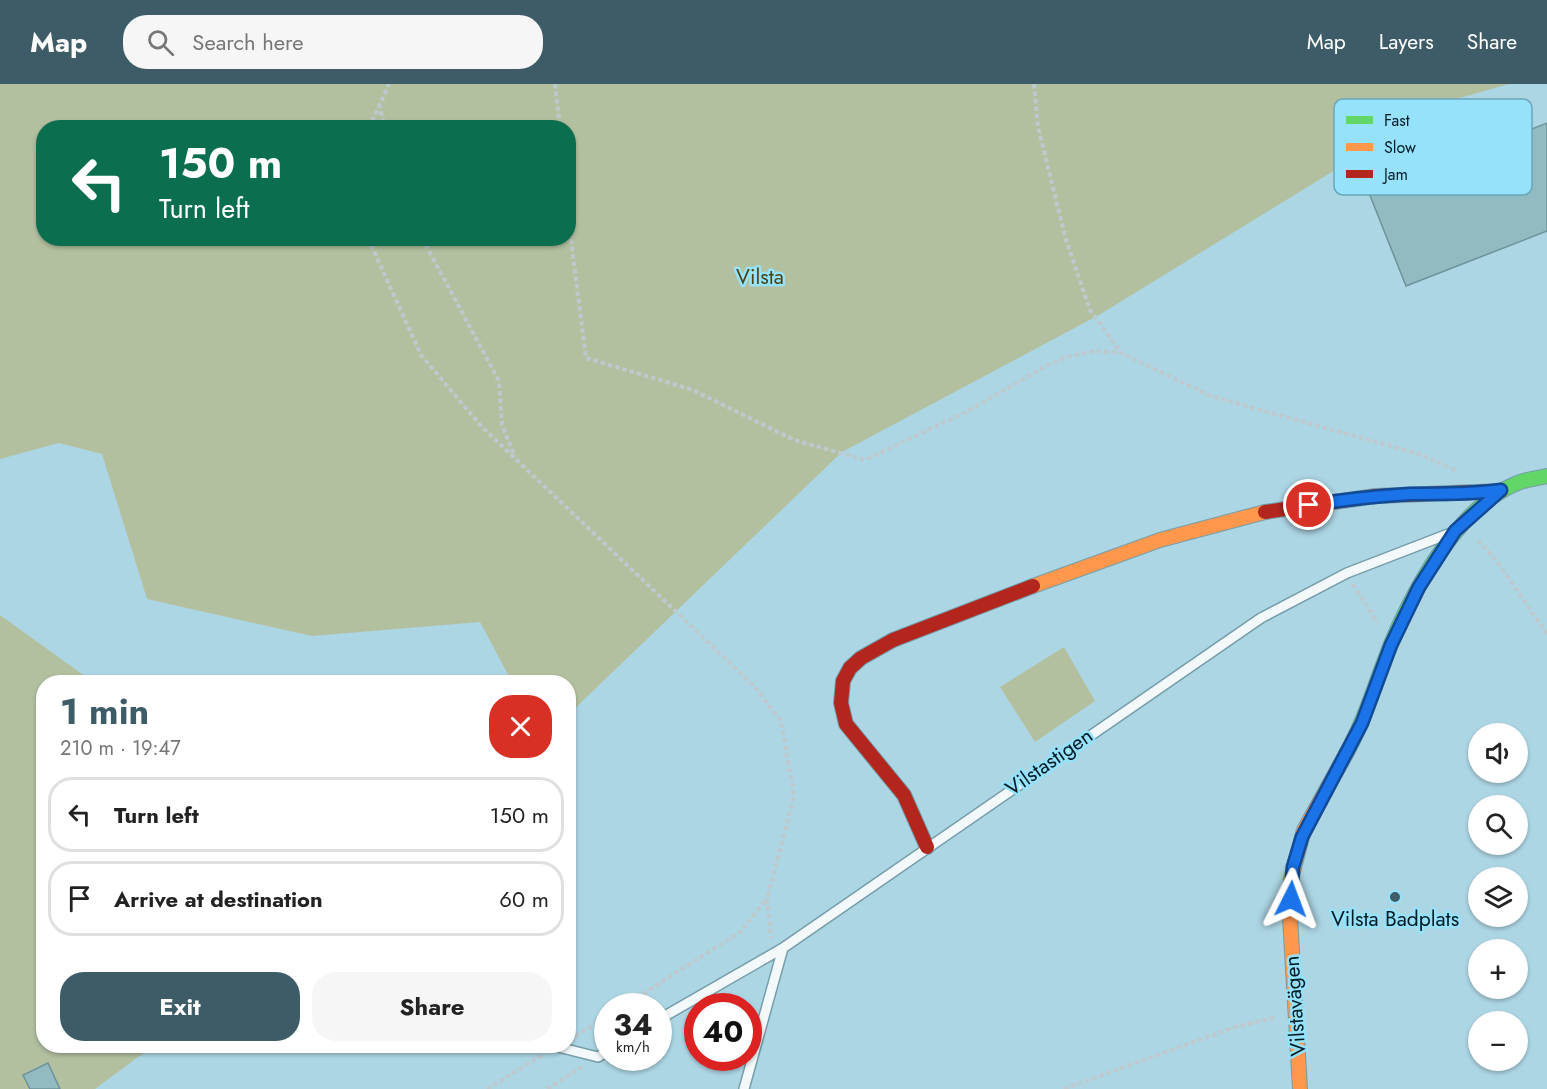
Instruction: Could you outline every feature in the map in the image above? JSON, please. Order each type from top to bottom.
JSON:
[{"type":"street","name":"Vilstavägen","points":[[1300,1089],[1291,937],[1293,867],[1316,807],[1362,723],[1391,645],[1419,587],[1459,528],[1501,490],[1518,482],[1547,476]]},
{"type":"street","points":[[927,847],[918,816],[902,788],[846,724],[842,712],[841,686],[850,669],[874,650],[1044,581],[1226,521],[1270,511],[1374,497],[1411,494],[1467,496],[1501,490]]},
{"type":"lane","name":"Vilstastigen","points":[[672,1012],[783,948],[1260,618],[1347,573],[1459,528]]},
{"type":"lane","points":[[744,1089],[783,948]]},
{"type":"lane","points":[[576,1051],[594,1056]]},
{"type":"path","points":[[372,120],[389,84]]},
{"type":"path","points":[[555,84],[559,120]]},
{"type":"path","points":[[1034,84],[1038,127],[1066,240],[1090,310],[1121,353]]},
{"type":"path","points":[[379,103],[383,120]]},
{"type":"path","points":[[372,246],[421,355],[481,426],[753,684],[781,721],[794,796],[767,898],[772,954]]},
{"type":"path","points":[[426,246],[499,381],[502,425],[516,461]]},
{"type":"path","points":[[572,246],[586,358],[693,390],[794,440],[865,460],[966,411],[1048,365],[1070,356],[1095,351],[1121,353],[1211,396],[1419,454],[1460,472]]},
{"type":"path","points":[[1459,528],[1495,559],[1547,634]]},
{"type":"path","points":[[1347,573],[1391,645]]},
{"type":"path","points":[[644,993],[740,932],[767,898]]},
{"type":"path","points":[[1064,1089],[1253,1021],[1296,1016]]},
{"type":"path","points":[[576,1034],[594,1024]]},
{"type":"path","points":[[487,1089],[544,1053]]},
{"type":"path","points":[[546,1089],[594,1059]]},
{"type":"green space","name":"Vilsta","points":[[0,84],[1509,84],[1456,99],[1334,99],[1334,171],[1099,315],[842,452],[576,707],[576,675],[508,675],[480,622],[312,636],[147,599],[102,454],[59,443],[0,459]]},
{"type":"green space","points":[[0,615],[83,675],[36,675],[36,1053],[144,1053],[95,1089],[0,1089]]},
{"type":"green space","points":[[1064,647],[1095,701],[1035,742],[1000,687]]},
{"type":"building","points":[[1547,123],[1547,231],[1406,286],[1370,195],[1532,195],[1532,129]]},
{"type":"building","points":[[48,1063],[60,1089],[30,1089],[23,1075]]},
{"type":"traffic: fast","points":[[1346,754],[1401,622],[1426,574],[1442,550],[1477,509],[1498,493],[1520,482],[1547,476]]},
{"type":"traffic: slow","points":[[1033,586],[1160,540],[1265,512]]},
{"type":"traffic: slow","points":[[1300,1089],[1290,917],[1291,879],[1304,830],[1346,754]]},
{"type":"traffic: jam","points":[[1265,512],[1376,496],[1501,491]]},
{"type":"traffic: jam","points":[[927,847],[904,795],[846,724],[841,703],[843,681],[850,668],[861,658],[893,640],[1033,586]]},
{"type":"place","name":"Vilsta Badplats","points":[[1395,897]]},
{"type":"route","points":[[1291,899],[1293,867],[1302,837],[1316,807],[1350,749],[1391,645],[1419,587],[1455,531],[1501,490],[1467,496],[1411,494],[1309,505]]}]
